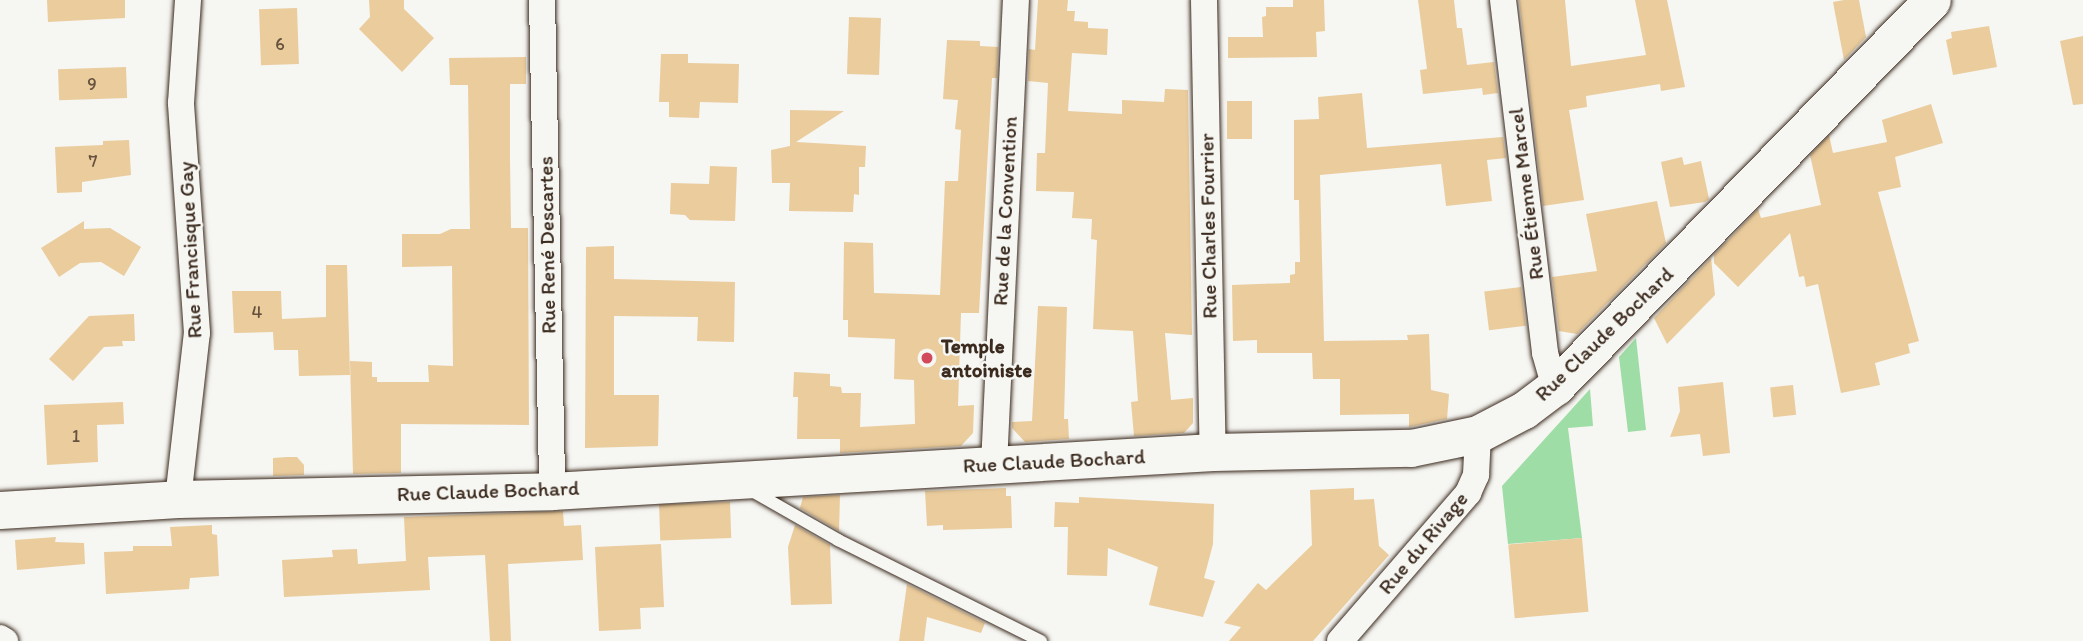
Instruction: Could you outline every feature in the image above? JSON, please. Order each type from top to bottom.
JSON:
[{"type":"main road","name":"Rue Claude Bochard","points":[[0,510],[178,499],[552,491],[1213,452],[1411,447],[1478,434],[1524,410],[1555,387],[1931,0]]},
{"type":"street","name":"Rue Francisque Gay","points":[[178,499],[197,333],[181,103],[188,0]]},
{"type":"street","name":"Rue René Descartes","points":[[542,0],[552,491]]},
{"type":"street","name":"Rue de la Convention","points":[[994,465],[1016,0]]},
{"type":"street","name":"Rue Charles Fourrier","points":[[1204,0],[1213,452]]},
{"type":"street","name":"Rue Étienne Marcel","points":[[1503,0],[1545,353],[1555,387]]},
{"type":"street","name":"Rue du Rivage","points":[[1340,641],[1468,493],[1476,475],[1478,434]]},
{"type":"street","points":[[0,638],[5,641]]},
{"type":"lane","points":[[735,480],[828,535],[1041,641]]},
{"type":"green space","points":[[1636,338],[1646,430],[1628,432],[1619,357]]},
{"type":"green space","points":[[1590,389],[1593,426],[1568,428],[1582,538],[1508,544],[1502,486]]},
{"type":"building","points":[[47,0],[125,0],[125,18],[48,22]]},
{"type":"building","points":[[369,0],[404,0],[404,9],[434,38],[402,72],[359,29],[370,17]]},
{"type":"building","points":[[1038,0],[1068,0],[1067,11],[1075,11],[1074,21],[1088,22],[1088,28],[1108,29],[1107,55],[1072,53],[1068,111],[1122,114],[1122,100],[1164,102],[1165,89],[1188,90],[1192,335],[1165,333],[1171,400],[1193,398],[1193,423],[1184,433],[1134,436],[1131,402],[1138,401],[1133,331],[1093,329],[1097,240],[1091,239],[1092,219],[1072,218],[1074,192],[1036,191],[1037,153],[1045,153],[1048,83],[1028,81],[1029,49],[1035,50]]},
{"type":"building","points":[[1293,0],[1324,0],[1325,31],[1316,32],[1317,57],[1228,58],[1228,37],[1263,37],[1262,17],[1266,16],[1266,7],[1293,7]]},
{"type":"building","points":[[1418,0],[1454,0],[1457,28],[1462,28],[1467,65],[1494,62],[1498,93],[1483,95],[1482,88],[1423,94],[1420,70],[1427,69]]},
{"type":"building","points":[[1519,0],[1565,0],[1571,66],[1646,55],[1635,0],[1667,0],[1685,87],[1661,91],[1660,84],[1586,96],[1587,107],[1569,110],[1584,200],[1543,206]]},
{"type":"building","points":[[1859,0],[1866,37],[1844,60],[1833,2]]},
{"type":"building","points":[[297,8],[299,64],[261,65],[259,9]]},
{"type":"building","points":[[849,17],[881,18],[879,75],[847,74]]},
{"type":"building","points":[[1989,26],[1997,67],[1953,75],[1946,40],[1952,38],[1951,32]]},
{"type":"building","points":[[2083,36],[2083,104],[2073,105],[2060,41]]},
{"type":"building","points":[[947,40],[980,41],[980,46],[998,47],[997,78],[992,78],[979,313],[961,313],[958,406],[974,405],[973,433],[961,446],[840,453],[840,439],[797,439],[798,397],[793,397],[794,372],[830,374],[830,386],[841,387],[842,393],[861,393],[860,427],[915,424],[914,380],[894,379],[895,339],[848,337],[848,320],[843,320],[844,242],[873,243],[874,293],[940,295],[945,181],[958,181],[961,130],[955,129],[958,100],[943,99]]},
{"type":"building","points":[[661,54],[688,54],[688,63],[739,64],[738,103],[700,102],[699,118],[669,117],[669,102],[659,102]]},
{"type":"building","points":[[526,57],[526,84],[510,84],[510,160],[511,228],[528,228],[529,425],[401,424],[401,473],[353,474],[350,361],[372,362],[372,377],[377,377],[377,382],[429,382],[428,365],[453,366],[452,266],[402,267],[402,234],[440,234],[451,229],[470,229],[468,85],[450,85],[449,58]]},
{"type":"building","points":[[126,67],[127,98],[59,100],[58,69]]},
{"type":"building","points":[[1362,93],[1367,148],[1503,137],[1506,158],[1487,160],[1492,201],[1446,206],[1441,164],[1320,175],[1324,341],[1408,340],[1407,335],[1429,334],[1431,390],[1449,394],[1447,419],[1409,427],[1409,414],[1340,415],[1340,379],[1313,379],[1312,353],[1257,353],[1257,340],[1233,341],[1232,285],[1290,283],[1290,275],[1295,274],[1295,262],[1300,262],[1299,200],[1294,200],[1294,120],[1319,119],[1318,97]]},
{"type":"building","points":[[1227,101],[1252,101],[1252,139],[1227,139]]},
{"type":"building","points":[[1931,104],[1943,143],[1895,157],[1901,187],[1878,192],[1919,341],[1908,344],[1910,353],[1875,363],[1880,385],[1841,393],[1818,284],[1806,287],[1804,276],[1799,277],[1790,233],[1738,287],[1714,263],[1714,255],[1758,209],[1761,218],[1821,205],[1810,155],[1829,135],[1833,153],[1887,142],[1882,120]]},
{"type":"building","points":[[790,110],[844,111],[796,142],[866,146],[865,167],[859,167],[859,195],[854,194],[853,212],[789,211],[790,183],[772,183],[771,150],[790,146]]},
{"type":"building","points":[[129,140],[131,175],[82,182],[82,192],[57,193],[55,147],[103,145],[103,141]]},
{"type":"building","points":[[1682,157],[1684,165],[1701,161],[1709,199],[1705,202],[1670,207],[1661,162]]},
{"type":"building","points":[[710,166],[737,167],[735,221],[690,220],[685,215],[670,214],[671,183],[709,184]]},
{"type":"building","points":[[1657,201],[1666,243],[1577,334],[1559,331],[1552,277],[1597,271],[1586,214]]},
{"type":"building","points":[[84,221],[84,229],[110,228],[141,247],[124,276],[101,262],[80,263],[59,277],[41,248]]},
{"type":"building","points":[[614,246],[614,279],[735,282],[734,342],[697,341],[698,317],[614,316],[614,395],[659,395],[658,446],[585,448],[586,247]]},
{"type":"building","points":[[1711,258],[1715,295],[1667,344],[1654,318]]},
{"type":"building","points":[[326,265],[347,265],[350,375],[299,376],[298,350],[274,350],[273,332],[234,333],[232,291],[281,291],[282,319],[326,317]]},
{"type":"building","points":[[1521,287],[1526,326],[1489,330],[1484,292]]},
{"type":"building","points":[[1038,306],[1067,307],[1064,419],[1068,419],[1069,439],[1025,442],[1012,428],[1012,422],[1032,421]]},
{"type":"building","points":[[134,314],[135,341],[122,341],[123,346],[104,347],[73,381],[49,359],[89,316]]},
{"type":"building","points":[[1723,382],[1730,453],[1703,456],[1700,434],[1670,437],[1680,411],[1678,387]]},
{"type":"building","points":[[1793,385],[1796,415],[1773,417],[1770,387]]},
{"type":"building","points":[[123,402],[124,424],[97,425],[98,462],[47,465],[44,405]]},
{"type":"building","points":[[297,457],[304,465],[304,475],[273,476],[273,458]]},
{"type":"building","points":[[1006,488],[1006,496],[1011,496],[1012,528],[943,530],[943,525],[927,526],[925,491]]},
{"type":"building","points":[[1354,488],[1354,500],[1374,499],[1379,546],[1389,555],[1313,641],[1229,641],[1241,627],[1224,623],[1258,583],[1266,590],[1312,545],[1310,490]]},
{"type":"building","points":[[840,495],[839,531],[800,508],[803,497]]},
{"type":"building","points":[[1079,497],[1214,504],[1213,544],[1204,578],[1215,581],[1203,617],[1149,605],[1158,567],[1108,548],[1107,576],[1067,575],[1068,527],[1054,527],[1055,502],[1079,503]]},
{"type":"building","points":[[730,502],[731,538],[660,540],[659,504]]},
{"type":"building","points":[[563,511],[564,526],[581,525],[583,560],[508,564],[511,641],[490,641],[485,555],[428,557],[430,590],[284,597],[282,560],[333,557],[332,550],[357,549],[358,564],[406,561],[404,517]]},
{"type":"building","points":[[212,525],[212,534],[217,535],[219,576],[190,578],[189,589],[106,594],[104,552],[133,551],[133,546],[172,546],[170,527]]},
{"type":"building","points":[[795,525],[830,545],[832,604],[791,605],[788,547]]},
{"type":"building","points":[[56,537],[55,542],[84,543],[85,564],[17,570],[15,540]]},
{"type":"building","points":[[1582,538],[1588,612],[1515,618],[1508,544]]},
{"type":"building","points":[[661,544],[664,607],[640,608],[641,629],[599,631],[595,547]]},
{"type":"building","points":[[907,584],[985,623],[981,633],[927,617],[924,641],[899,641]]},
{"type":"place","name":"Temple antoiniste","points":[[927,358]]}]
